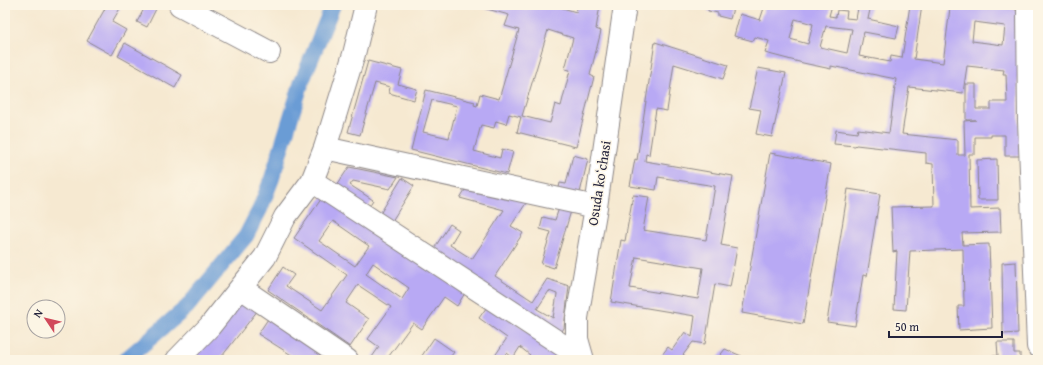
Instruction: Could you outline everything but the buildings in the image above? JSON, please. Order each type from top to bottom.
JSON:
[{"type":"street","points":[[180,5],[269,52]]},
{"type":"street","points":[[177,360],[198,339],[265,257],[285,217],[312,181],[325,148],[354,54],[366,5]]},
{"type":"street","name":"Osuda koʻchasi","points":[[582,359],[578,339],[577,318],[596,207],[625,5]]},
{"type":"street","points":[[1028,5],[1029,121],[1035,226],[1038,346]]},
{"type":"street","points":[[325,148],[596,207]]},
{"type":"street","points":[[312,181],[582,359]]},
{"type":"street","points":[[241,288],[347,360]]},
{"type":"waterway","points":[[125,360],[187,307],[246,236],[260,209],[272,178],[302,81],[333,5]]}]
